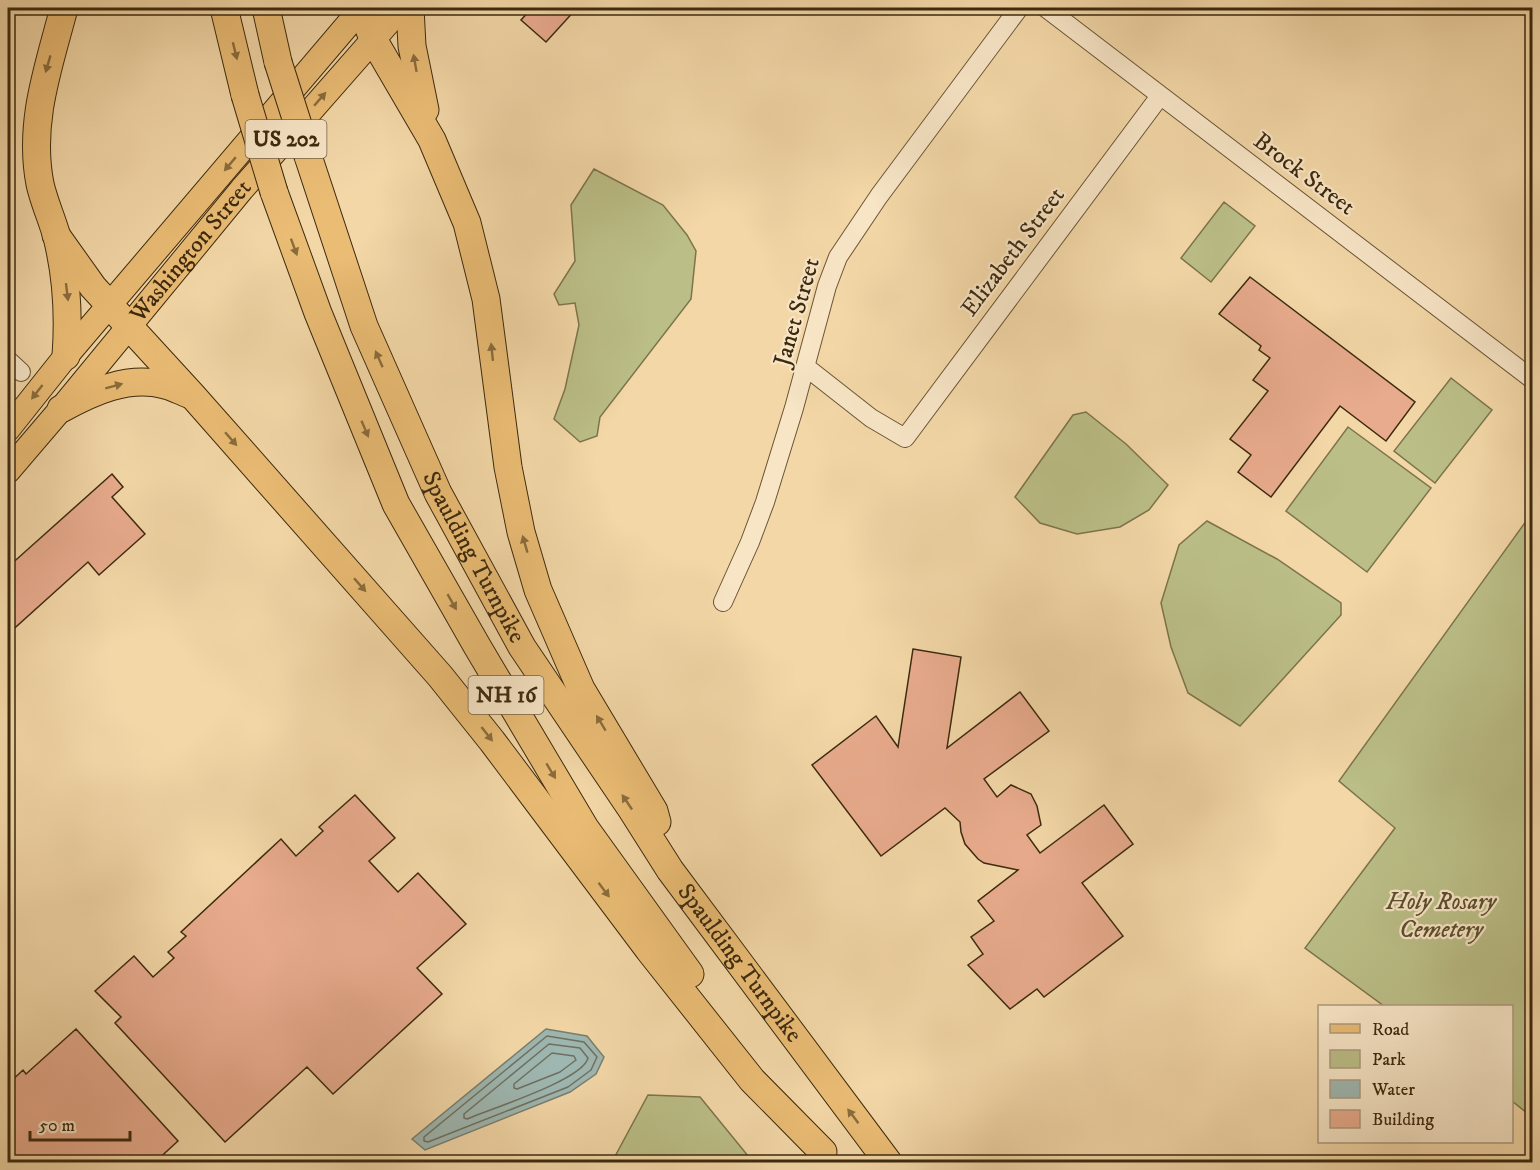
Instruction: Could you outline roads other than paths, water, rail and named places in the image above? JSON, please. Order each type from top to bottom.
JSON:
[{"type":"highway","points":[[64,8],[45,73],[37,124],[40,183],[56,235],[68,297],[66,356]]},
{"type":"highway","name":"Spaulding Turnpike","points":[[224,8],[274,192],[318,313],[396,504],[585,828],[684,967],[827,1157]]},
{"type":"highway","name":"Spaulding Turnpike","points":[[267,8],[278,62],[364,326],[438,493],[522,647],[670,870],[888,1162]]},
{"type":"highway","points":[[362,8],[373,39],[432,140],[467,223],[489,316],[508,467],[521,532],[537,590],[581,689],[654,811],[670,870]]},
{"type":"highway","points":[[410,8],[412,46],[432,140]]},
{"type":"highway","points":[[56,235],[86,278],[109,305],[192,395],[459,699],[648,950],[752,1080],[827,1157]]},
{"type":"highway","points":[[61,409],[82,398],[125,383],[164,384],[192,395]]},
{"type":"main road","name":"Washington Street","points":[[8,429],[66,356],[362,8]]},
{"type":"main road","name":"Washington Street","points":[[8,471],[235,197],[401,8]]},
{"type":"street","name":"Janet Street","points":[[723,602],[765,502],[806,367],[832,270],[845,243],[1019,8]]},
{"type":"street","name":"Brock Street","points":[[1046,8],[1533,379]]},
{"type":"street","name":"Elizabeth Street","points":[[806,367],[872,418],[905,438],[1160,96]]},
{"type":"water","points":[[546,1029],[587,1036],[604,1057],[596,1074],[570,1092],[425,1150],[412,1139]]},
{"type":"park label","name":"Holy Rosary Cemetery","points":[[1441,916]]}]
